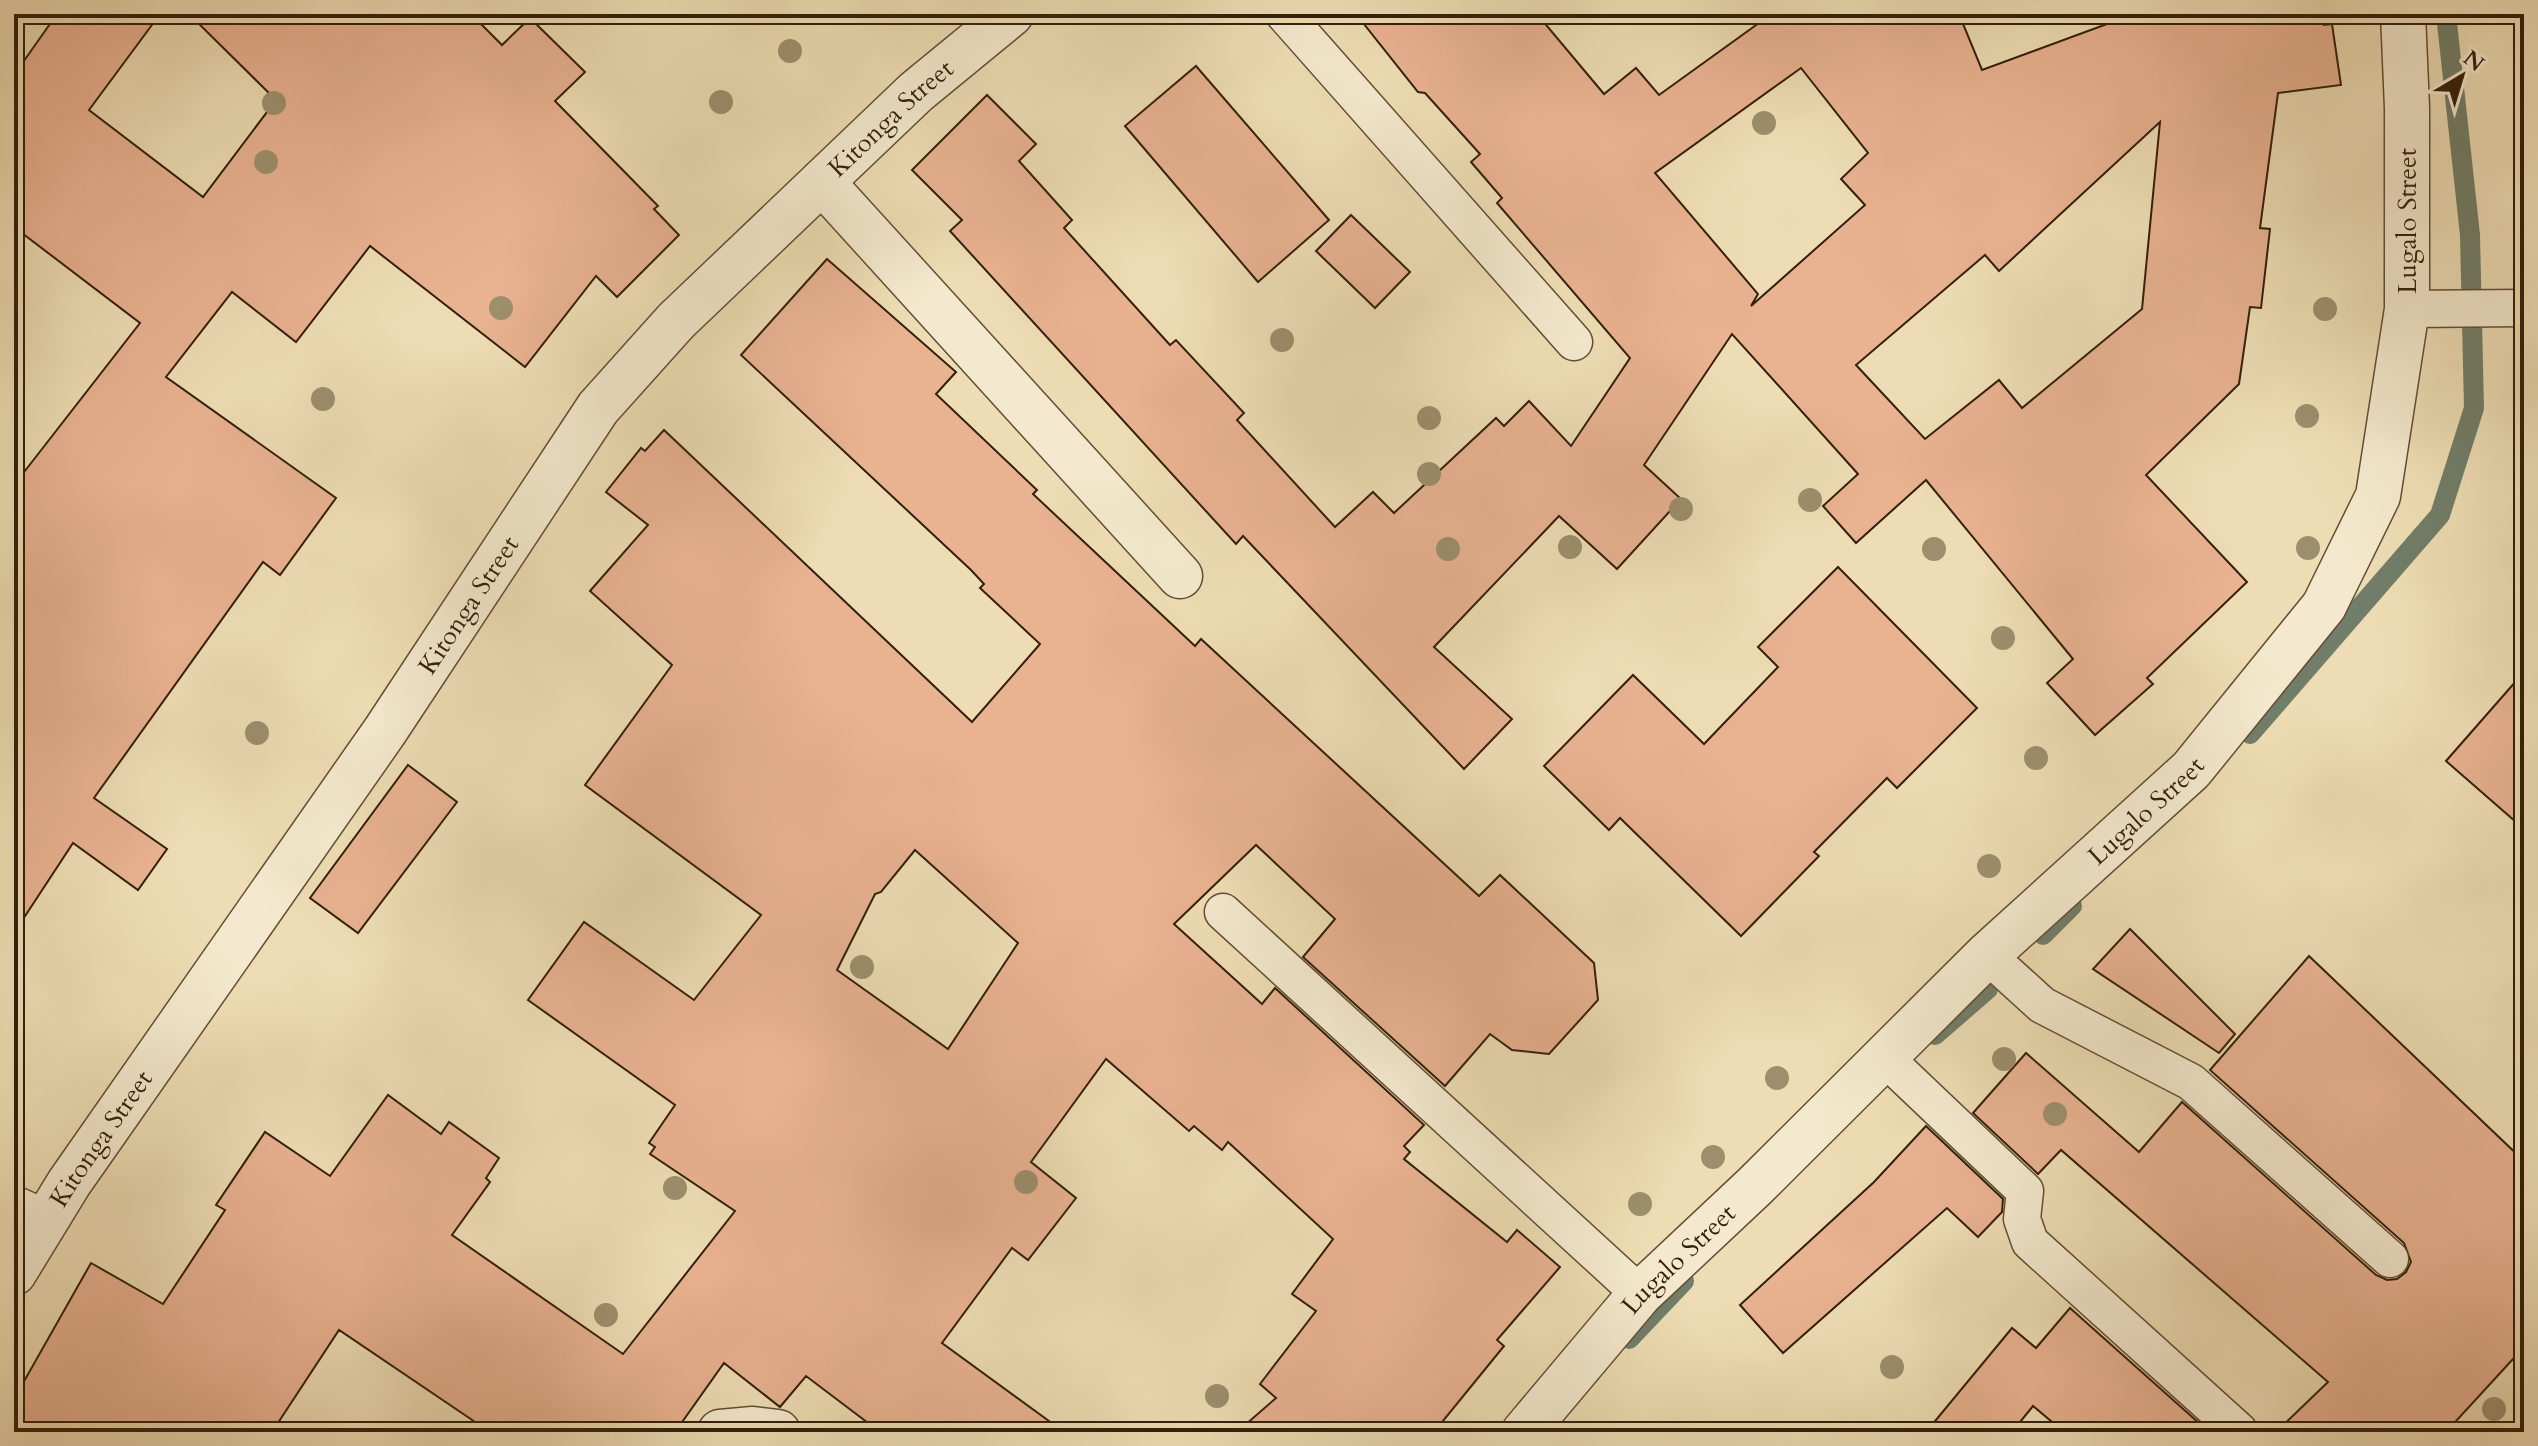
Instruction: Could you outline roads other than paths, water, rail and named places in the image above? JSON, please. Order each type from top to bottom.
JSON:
[{"type":"street","name":"Kitonga Street","points":[[14,1273],[31,1212],[69,1183],[394,718],[598,408],[676,321],[916,92],[1011,14]]},
{"type":"street","name":"Lugalo Street","points":[[1524,1432],[1640,1294],[1755,1186],[1987,955],[2191,770],[2324,606],[2378,496],[2407,309],[2407,108],[2403,14]]},
{"type":"street","points":[[822,182],[1180,576]]},
{"type":"street","points":[[720,1432],[753,1429],[778,1432]]},
{"type":"lane","points":[[1284,14],[1574,342]]},
{"type":"lane","points":[[2407,309],[2524,308]]},
{"type":"lane","points":[[1223,912],[1640,1294]]},
{"type":"lane","points":[[1987,955],[2042,1005],[2191,1082],[2390,1259]]},
{"type":"lane","points":[[1884,1057],[2025,1191],[2022,1219],[2030,1242],[2239,1431]]},
{"type":"waterway","points":[[2250,734],[2440,515],[2474,408],[2470,235],[2446,14]]},
{"type":"waterway","points":[[2043,935],[2072,906]]},
{"type":"waterway","points":[[1935,1035],[1988,989]]},
{"type":"waterway","points":[[1629,1339],[1684,1281]]}]
